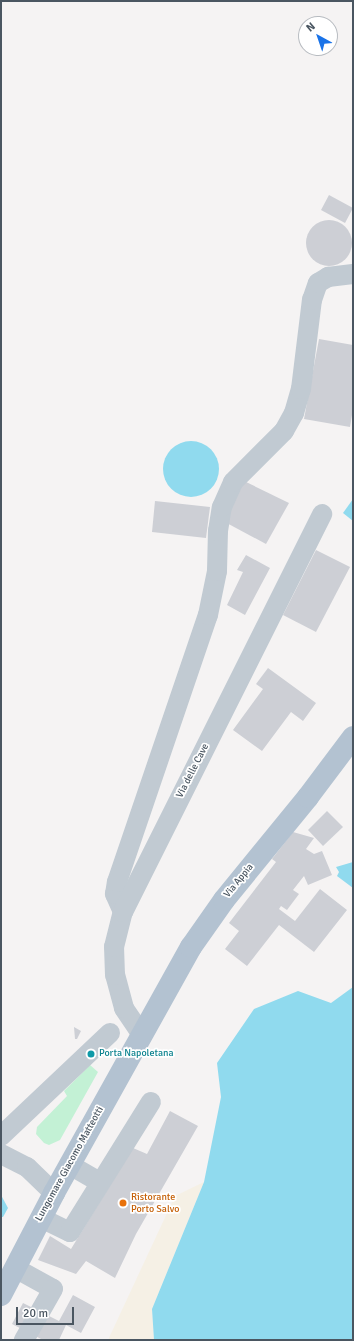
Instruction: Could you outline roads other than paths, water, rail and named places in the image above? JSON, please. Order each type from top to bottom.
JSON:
[{"type":"main road","name":"Via Appia","points":[[142,1035],[207,923],[353,737]]},
{"type":"main road","name":"Lungomare Giacomo Matteotti","points":[[1,1294],[54,1193],[142,1035]]},
{"type":"street","points":[[123,912],[115,894],[117,882],[208,615],[218,570],[219,517],[222,507],[233,482],[284,431],[294,413],[302,389],[312,300],[318,283],[328,277],[353,274]]},
{"type":"street","name":"Via delle Cave","points":[[142,1035],[124,1008],[115,975],[114,947],[123,912],[322,514]]},
{"type":"street","points":[[1,1136],[110,1033]]},
{"type":"street","points":[[41,1218],[70,1232],[150,1102]]},
{"type":"street","points":[[1,1154],[27,1167],[54,1193]]},
{"type":"street","points":[[70,1165],[100,1182]]},
{"type":"street","points":[[15,1268],[53,1289],[24,1340]]},
{"type":"water","points":[[186,441],[196,441],[211,449],[217,458],[219,469],[217,480],[211,489],[196,497],[186,497],[175,492],[168,485],[163,474],[163,464],[168,453],[175,446]]},
{"type":"water","points":[[353,499],[353,521],[343,513]]},
{"type":"water","points":[[353,862],[353,888],[337,876],[339,872],[336,867]]},
{"type":"water","points":[[353,987],[353,1340],[154,1340],[152,1309],[204,1182],[221,1097],[217,1063],[254,1009],[298,991],[331,1003]]},
{"type":"water","points":[[1,1195],[8,1208],[3,1217],[1,1217]]},
{"type":"place","name":"Porta Napoletana","points":[[91,1054]]},
{"type":"place","name":"Ristorante Porto Salvo","points":[[123,1203]]}]
